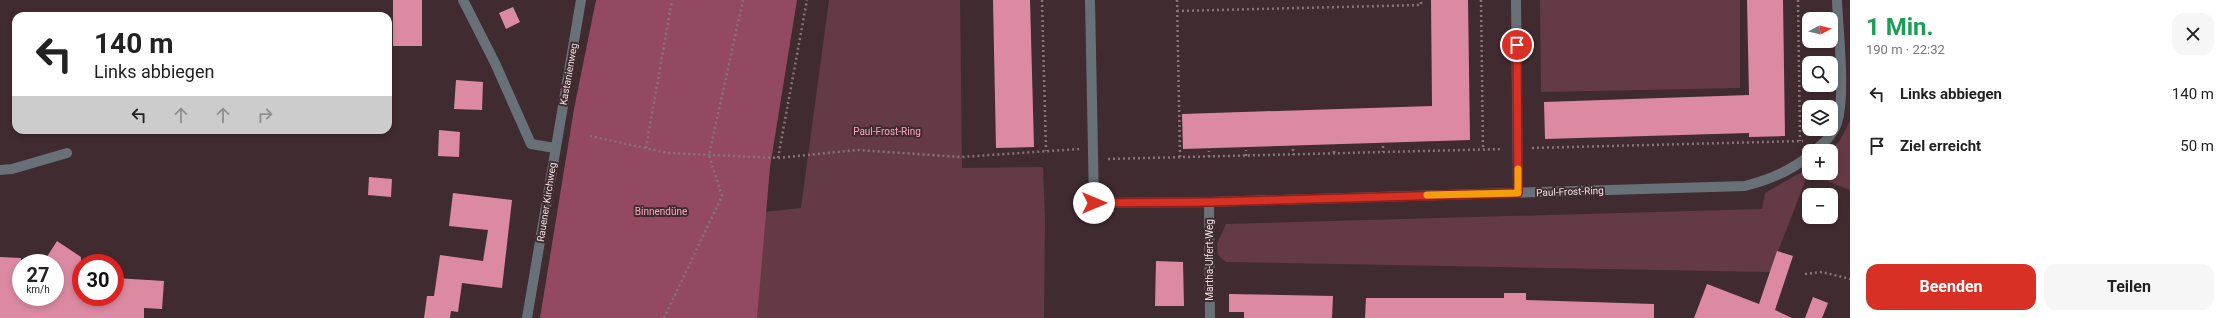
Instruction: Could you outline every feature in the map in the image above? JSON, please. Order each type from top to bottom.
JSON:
[{"type":"street","name":"Rauener Kirchweg","points":[[463,0],[496,63],[531,144],[555,148],[527,318]]},
{"type":"street","name":"Kastanienweg","points":[[555,148],[581,0]]},
{"type":"street","name":"Paul-Frost-Ring","points":[[1090,0],[1094,203],[1209,202],[1745,186],[1774,178],[1802,162]]},
{"type":"street","points":[[1516,0],[1518,193]]},
{"type":"street","points":[[1837,0],[1841,101],[1838,118]]},
{"type":"street","points":[[1821,144],[1829,136]]},
{"type":"street","points":[[0,170],[12,169],[67,153]]},
{"type":"street","name":"Martha-Ulfert-Weg","points":[[1209,202],[1210,318]]},
{"type":"path","points":[[646,148],[672,0]]},
{"type":"path","points":[[664,318],[722,196],[709,155],[743,0]]},
{"type":"path","points":[[778,158],[807,0]]},
{"type":"path","points":[[1042,0],[1046,151]]},
{"type":"path","points":[[1177,0],[1180,157]]},
{"type":"path","points":[[1177,11],[1421,5],[1421,0]]},
{"type":"path","points":[[1481,0],[1483,150]]},
{"type":"path","points":[[1798,0],[1800,142]]},
{"type":"path","points":[[590,136],[668,153],[778,158],[858,150],[961,157],[1046,151],[1093,154],[1208,157],[1800,142],[1826,136]]},
{"type":"path","points":[[1383,146],[1383,152]]},
{"type":"path","points":[[1334,148],[1334,153]]},
{"type":"path","points":[[1293,149],[1293,155]]},
{"type":"path","points":[[1246,150],[1246,156]]},
{"type":"path","points":[[1208,157],[1209,151]]},
{"type":"path","points":[[1805,274],[1822,272],[1850,280]]},
{"type":"green space","name":"Binnendüne","points":[[596,0],[797,0],[770,167],[757,318],[540,318],[574,109]]},
{"type":"green space","points":[[829,0],[960,0],[962,168],[1043,167],[1045,218],[1044,318],[757,318],[764,212],[801,208]]},
{"type":"green space","points":[[1540,0],[1740,0],[1740,88],[1541,92]]},
{"type":"green space","points":[[1850,121],[1850,190],[1824,180],[1838,180],[1838,144],[1837,144]]},
{"type":"green space","points":[[1802,172],[1802,180],[1806,180],[1770,272],[1226,262],[1218,255],[1217,244],[1226,224],[1762,209],[1765,193]]},
{"type":"building","points":[[393,0],[422,0],[422,46],[393,46]]},
{"type":"building","points":[[993,0],[1030,0],[1034,147],[996,148]]},
{"type":"building","points":[[1431,0],[1468,0],[1470,140],[1183,149],[1182,114],[1432,106]]},
{"type":"building","points":[[1747,0],[1783,0],[1785,136],[1749,137],[1749,133],[1545,139],[1544,102],[1749,95]]},
{"type":"building","points":[[513,7],[520,22],[506,29],[499,13]]},
{"type":"building","points":[[456,80],[483,82],[482,110],[454,109]]},
{"type":"building","points":[[439,130],[460,132],[459,157],[438,156]]},
{"type":"building","points":[[369,177],[392,179],[391,197],[368,195]]},
{"type":"building","points":[[453,193],[512,200],[502,288],[462,283],[458,312],[451,311],[450,318],[424,318],[427,296],[434,296],[440,255],[483,261],[488,230],[449,226]]},
{"type":"building","points":[[57,241],[76,254],[72,254],[72,306],[124,306],[124,279],[164,281],[162,309],[144,308],[144,318],[0,318],[0,257],[12,258],[12,306],[64,306],[64,254],[49,254]]},
{"type":"building","points":[[1777,251],[1793,256],[1775,310],[1792,318],[1694,318],[1707,284],[1759,304]]},
{"type":"building","points":[[1156,261],[1183,262],[1184,306],[1155,306]]},
{"type":"building","points":[[1504,293],[1526,293],[1526,300],[1654,304],[1654,318],[1365,318],[1366,298],[1504,298]]},
{"type":"building","points":[[1229,294],[1333,296],[1332,318],[1244,318],[1244,312],[1229,312]]},
{"type":"building","points":[[1813,297],[1828,303],[1822,318],[1805,318]]},
{"type":"slow traffic","points":[[1427,195],[1518,193],[1518,169]]},
{"type":"route","points":[[1094,203],[1209,202],[1518,193],[1517,45]]}]
